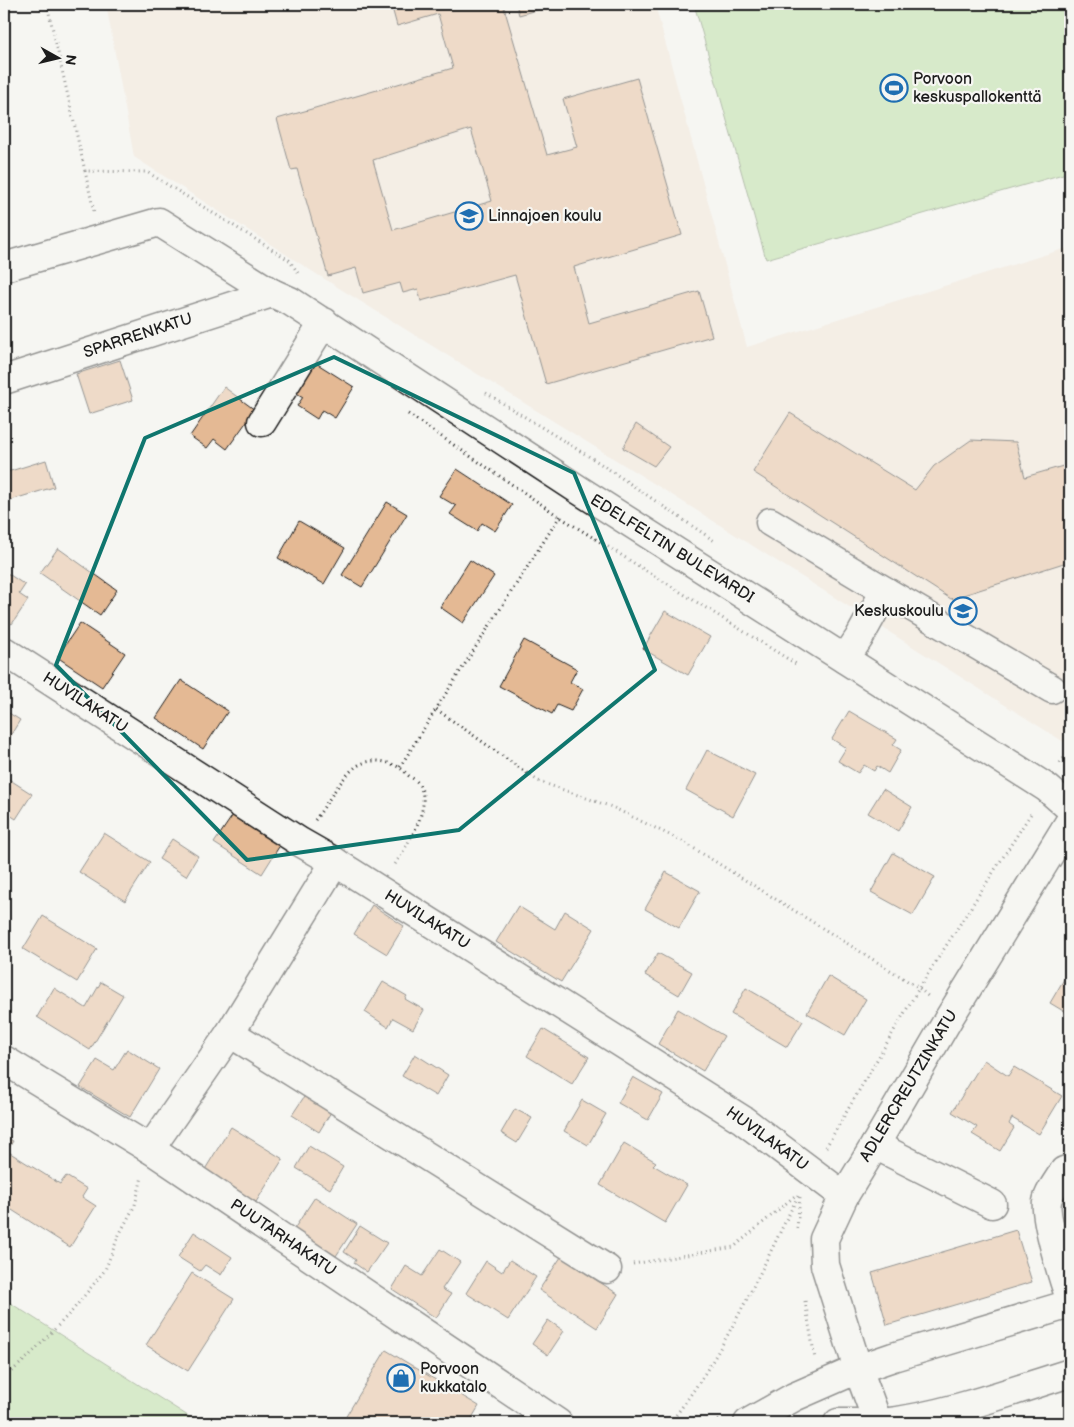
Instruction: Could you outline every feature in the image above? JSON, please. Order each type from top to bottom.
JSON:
[{"type":"street","name":"EDELFELTIN BULEVARDI","points":[[4,267],[159,222],[272,293],[290,301],[324,322],[579,490],[1047,788],[1070,808]]},
{"type":"street","name":"SPARRENKATU","points":[[4,380],[272,293]]},
{"type":"street","points":[[262,422],[324,322]]},
{"type":"street","points":[[770,522],[1052,689]]},
{"type":"street","points":[[845,659],[885,591]]},
{"type":"street","name":"HUVILAKATU","points":[[4,651],[16,669],[335,862],[744,1120],[806,1182],[844,1196]]},
{"type":"street","name":"ADLERCREUTZINKATU","points":[[878,1423],[858,1369],[825,1265],[824,1239],[844,1196],[949,1018],[1070,821]]},
{"type":"street","points":[[150,1149],[230,1033],[335,862]]},
{"type":"street","points":[[230,1033],[607,1269]]},
{"type":"street","name":"PUUTARHAKATU","points":[[4,1060],[150,1149],[558,1423]]},
{"type":"street","points":[[875,1145],[992,1204]]},
{"type":"street","points":[[1070,1169],[1064,1171],[1047,1202],[1049,1222],[1070,1298]]},
{"type":"street","points":[[748,1423],[794,1397],[858,1369],[1070,1304]]},
{"type":"street","points":[[883,1423],[913,1420],[964,1407],[1070,1373]]},
{"type":"street","points":[[838,1423],[856,1423]]},
{"type":"path","points":[[47,4],[101,239]]},
{"type":"path","points":[[85,171],[147,172],[289,260],[299,274]]},
{"type":"path","points":[[400,768],[560,517],[598,462]]},
{"type":"path","points":[[436,709],[538,781],[612,806],[682,840],[919,988],[949,1018]]},
{"type":"path","points":[[670,1423],[694,1393],[732,1329],[806,1182],[919,988],[1070,750]]},
{"type":"path","points":[[300,842],[347,776],[358,765],[370,761],[386,761],[400,768],[418,784],[424,798],[422,814],[380,891]]},
{"type":"path","points":[[4,1378],[28,1357],[72,1311],[105,1270],[119,1235],[135,1205],[150,1149]]},
{"type":"path","points":[[607,1269],[734,1247],[806,1182]]},
{"type":"highlighted area","points":[[334,357],[574,473],[655,670],[459,830],[247,860],[56,665],[145,438]]},
{"type":"shaded area","name":"Linnajoen koulu","points":[[106,4],[655,4],[747,347],[1070,247],[1070,738],[1067,744],[318,275],[134,157]]},
{"type":"green space","name":"Porvoon keskuspallokenttä","points":[[694,4],[1070,4],[1070,172],[766,259]]},
{"type":"green space","points":[[4,1299],[199,1423],[4,1423]]},
{"type":"building","points":[[391,4],[503,4],[547,155],[577,147],[563,99],[637,78],[682,235],[574,267],[589,323],[699,291],[712,336],[546,384],[515,275],[421,301],[418,289],[403,293],[400,283],[363,293],[356,268],[328,276],[297,169],[291,170],[277,119],[453,68],[438,14],[397,26]],"holes":[[[471,129],[492,201],[393,230],[373,160]]]},
{"type":"building","points":[[516,4],[547,4],[547,7],[519,15]]},
{"type":"building","points":[[308,358],[354,387],[335,418],[322,410],[317,419],[297,406],[303,397],[290,389]]},
{"type":"building","points":[[120,360],[133,400],[89,414],[76,374]]},
{"type":"building","points":[[224,387],[255,410],[227,449],[214,439],[207,448],[190,436]]},
{"type":"building","points":[[790,413],[915,490],[934,466],[971,440],[1016,442],[1025,477],[1070,464],[1070,561],[951,599],[753,472]]},
{"type":"building","points":[[636,424],[669,447],[654,466],[623,448]]},
{"type":"building","points":[[46,460],[54,487],[4,502],[4,473]]},
{"type":"building","points":[[457,469],[512,505],[495,531],[482,523],[477,531],[450,514],[456,506],[439,496]]},
{"type":"building","points":[[387,502],[407,514],[362,587],[342,575]]},
{"type":"building","points":[[299,521],[345,548],[324,584],[278,558]]},
{"type":"building","points":[[58,548],[117,590],[100,615],[40,573]]},
{"type":"building","points":[[470,560],[494,576],[463,623],[440,607]]},
{"type":"building","points":[[4,571],[25,585],[19,594],[28,600],[12,624],[6,620],[4,623]]},
{"type":"building","points":[[665,611],[710,637],[688,675],[643,649]]},
{"type":"building","points":[[80,623],[125,653],[102,687],[57,657]]},
{"type":"building","points":[[524,640],[577,669],[570,682],[583,689],[571,711],[557,705],[552,714],[499,686]]},
{"type":"building","points":[[181,680],[228,711],[203,749],[156,718]]},
{"type":"building","points":[[4,710],[20,720],[4,746]]},
{"type":"building","points":[[849,711],[897,739],[893,745],[901,750],[888,773],[877,766],[874,771],[864,765],[858,773],[838,761],[846,748],[832,739]]},
{"type":"building","points":[[707,750],[755,775],[733,816],[686,790]]},
{"type":"building","points":[[4,776],[32,794],[16,819],[4,811]]},
{"type":"building","points":[[883,789],[912,807],[898,831],[868,813]]},
{"type":"building","points":[[235,812],[282,842],[262,874],[214,843]]},
{"type":"building","points":[[104,833],[150,862],[125,901],[79,872]]},
{"type":"building","points":[[172,839],[198,856],[186,876],[159,859]]},
{"type":"building","points":[[893,853],[935,877],[913,915],[871,892]]},
{"type":"building","points":[[666,872],[700,891],[679,928],[645,909]]},
{"type":"building","points":[[372,905],[404,926],[387,954],[354,934]]},
{"type":"building","points":[[518,906],[555,929],[565,911],[594,929],[561,982],[496,942]]},
{"type":"building","points":[[43,916],[97,949],[77,982],[23,949]]},
{"type":"building","points":[[658,953],[692,972],[679,995],[645,975]]},
{"type":"building","points":[[1070,969],[1070,1015],[1050,1003]]},
{"type":"building","points":[[828,976],[866,999],[845,1035],[807,1013]]},
{"type":"building","points":[[101,982],[123,995],[90,1050],[37,1017],[54,988],[86,1008]]},
{"type":"building","points":[[383,982],[407,996],[405,999],[424,1010],[413,1029],[393,1018],[388,1027],[365,1012]]},
{"type":"building","points":[[746,988],[803,1021],[787,1047],[731,1014]]},
{"type":"building","points":[[678,1009],[724,1036],[703,1071],[658,1044]]},
{"type":"building","points":[[543,1029],[589,1057],[572,1084],[527,1056]]},
{"type":"building","points":[[127,1049],[159,1069],[130,1117],[80,1087],[97,1060],[114,1070]]},
{"type":"building","points":[[415,1054],[448,1075],[436,1096],[402,1076]]},
{"type":"building","points":[[984,1060],[1008,1076],[1014,1067],[1062,1096],[1039,1134],[1012,1118],[1009,1124],[1014,1128],[1000,1151],[972,1134],[977,1127],[952,1112]]},
{"type":"building","points":[[633,1077],[663,1094],[648,1120],[618,1103]]},
{"type":"building","points":[[308,1091],[334,1107],[319,1132],[292,1115]]},
{"type":"building","points":[[582,1100],[606,1114],[588,1145],[564,1131]]},
{"type":"building","points":[[515,1109],[532,1118],[517,1143],[501,1133]]},
{"type":"building","points":[[231,1127],[283,1159],[256,1202],[204,1171]]},
{"type":"building","points":[[4,1136],[13,1141],[7,1151],[60,1184],[66,1176],[87,1189],[82,1197],[96,1206],[70,1247],[4,1205]]},
{"type":"building","points":[[624,1143],[656,1162],[653,1165],[687,1185],[665,1223],[600,1185]]},
{"type":"building","points":[[309,1146],[343,1167],[330,1189],[296,1168]]},
{"type":"building","points":[[315,1197],[357,1224],[336,1256],[294,1229]]},
{"type":"building","points":[[1070,1215],[1070,1263],[1056,1218]]},
{"type":"building","points":[[360,1226],[387,1243],[367,1272],[354,1263],[356,1260],[344,1252]]},
{"type":"building","points":[[1016,1230],[1032,1282],[887,1325],[872,1273]]},
{"type":"building","points":[[194,1232],[232,1257],[221,1275],[205,1265],[200,1271],[178,1257]]},
{"type":"building","points":[[440,1249],[460,1262],[442,1289],[451,1294],[436,1318],[392,1289],[406,1266],[422,1276]]},
{"type":"building","points":[[561,1257],[618,1294],[597,1328],[539,1290]]},
{"type":"building","points":[[510,1260],[536,1277],[508,1320],[466,1293],[486,1261],[502,1272]]},
{"type":"building","points":[[192,1273],[234,1299],[188,1371],[146,1345]]},
{"type":"building","points":[[548,1320],[564,1331],[548,1355],[532,1344]]},
{"type":"building","name":"Porvoon kukkatalo","points":[[386,1350],[479,1406],[469,1423],[342,1423]]},
{"type":"place","name":"Porvoon keskuspallokenttä","points":[[894,88]]},
{"type":"place","name":"Linnajoen koulu","points":[[469,216]]},
{"type":"place","name":"Keskuskoulu","points":[[963,611]]},
{"type":"place","name":"Porvoon kukkatalo","points":[[401,1378]]}]
